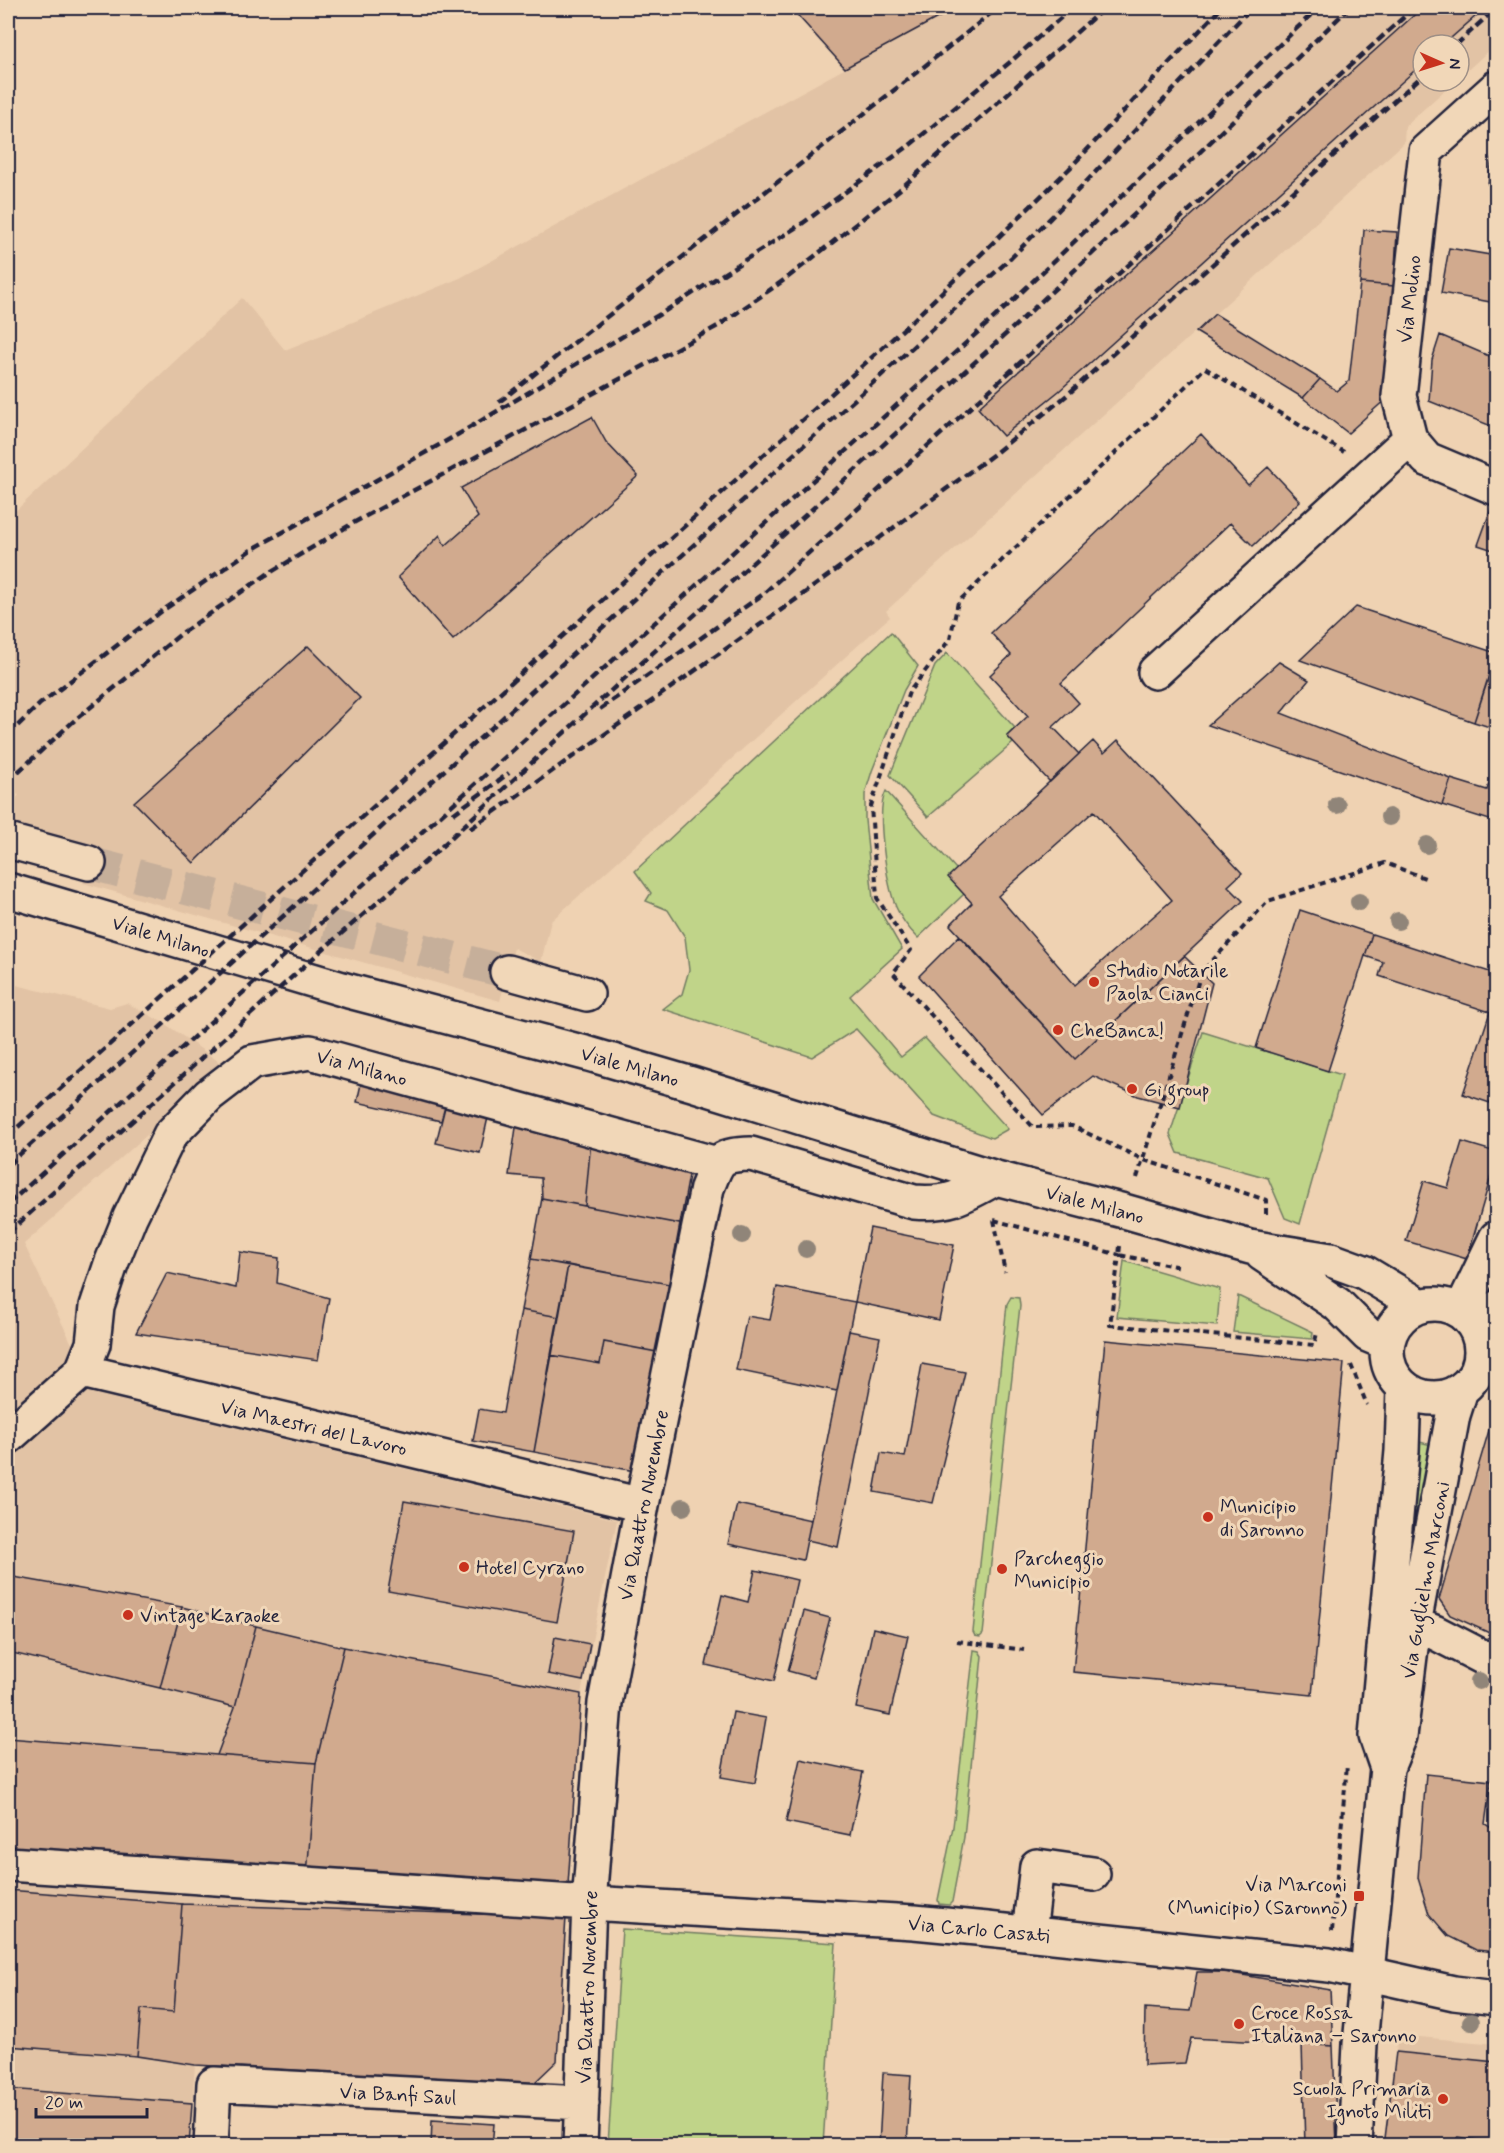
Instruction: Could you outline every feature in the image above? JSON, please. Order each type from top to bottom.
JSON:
[{"type":"street","name":"Via Molino","points":[[1497,88],[1426,151],[1399,396],[1410,439],[1427,459],[1497,488]]},
{"type":"street","points":[[1155,672],[1410,439]]},
{"type":"street","points":[[8,841],[89,863]]},
{"type":"street","name":"Viale Milano","points":[[8,890],[349,992],[589,1054],[692,1084],[996,1178],[1250,1247],[1331,1260],[1364,1272],[1419,1305]]},
{"type":"street","points":[[507,972],[586,994]]},
{"type":"street","name":"Via Milano","points":[[82,1371],[93,1344],[97,1306],[111,1264],[130,1217],[170,1135],[209,1095],[252,1062],[310,1052],[717,1164]]},
{"type":"street","points":[[717,1164],[730,1155],[751,1154],[914,1202],[934,1204],[957,1199],[996,1178]]},
{"type":"street","name":"Via Quattro Novembre","points":[[580,2145],[589,1903],[605,1703],[642,1505],[707,1188],[717,1164]]},
{"type":"street","points":[[1461,1311],[1497,1238]]},
{"type":"street","name":"Viale Milano","points":[[1250,1247],[1337,1304],[1368,1335],[1387,1343]]},
{"type":"street","points":[[1487,1350],[1466,1315],[1439,1303],[1419,1305],[1404,1314],[1393,1326],[1387,1343],[1388,1361],[1396,1379],[1404,1388],[1427,1398],[1444,1397],[1461,1390],[1472,1379],[1487,1350],[1497,1308]]},
{"type":"street","points":[[8,1437],[82,1371]]},
{"type":"street","name":"Via Maestri del Lavoro","points":[[82,1371],[642,1505]]},
{"type":"street","name":"Via Guglielmo Marconi","points":[[1387,1768],[1376,1736],[1402,1451],[1404,1388]]},
{"type":"street","name":"Via Guglielmo Marconi","points":[[1355,2145],[1360,2044],[1387,1768],[1400,1736],[1414,1624],[1453,1415],[1461,1390]]},
{"type":"street","points":[[1414,1624],[1497,1664]]},
{"type":"street","name":"Via Carlo Casati","points":[[8,1864],[589,1903],[914,1922],[1329,1965],[1454,1993],[1497,1998]]},
{"type":"street","points":[[1029,1933],[1037,1866],[1093,1874]]},
{"type":"street","name":"Via Banfi Saul","points":[[211,2145],[214,2084],[582,2103]]},
{"type":"path","points":[[1266,1217],[1266,1200],[1144,1160],[1072,1126],[1033,1127],[893,973],[911,950],[877,898],[871,806],[909,692],[950,639],[958,602],[1205,368],[1376,472]]},
{"type":"path","points":[[1337,1304],[1320,1321],[1314,1346],[1110,1325],[1124,1211],[1144,1160],[1201,973],[1268,901],[1385,863],[1425,878]]},
{"type":"path","points":[[957,1199],[994,1220],[1119,1255],[1184,1268]]},
{"type":"path","points":[[994,1220],[1005,1272]]},
{"type":"path","points":[[957,1641],[1024,1650]]},
{"type":"shaded area","points":[[956,8],[1496,8],[1496,44],[1471,67],[1471,33],[1411,33],[1411,93],[1442,93],[1405,126],[1404,143],[886,611],[890,617],[551,921],[541,962],[514,948],[500,1001],[83,883],[93,847],[8,823],[8,807],[19,795],[8,792],[8,518],[242,298],[285,350],[460,278]]},
{"type":"shaded area","points":[[8,983],[110,1008],[127,1003],[164,1023],[225,1066],[24,1244],[96,1394],[617,1520],[581,1694],[557,2061],[534,2083],[195,2065],[189,2145],[8,2145]]},
{"type":"shaded area","name":"Scuola Primaria Ignoto Militi","points":[[1398,2035],[1496,2044],[1496,2145],[1384,2146]]},
{"type":"green space","points":[[891,632],[918,666],[904,690],[872,771],[865,794],[865,820],[873,899],[902,949],[850,996],[901,1057],[925,1038],[1008,1129],[992,1138],[934,1116],[856,1029],[812,1057],[663,1009],[682,994],[689,970],[685,937],[668,910],[646,901],[651,893],[635,871]]},
{"type":"green space","points":[[947,653],[1015,728],[1007,736],[1013,743],[928,817],[890,775],[935,666]]},
{"type":"green space","points":[[886,791],[957,870],[964,894],[918,938],[898,911],[889,882],[882,831],[883,801]]},
{"type":"green space","points":[[1203,1032],[1342,1075],[1300,1224],[1285,1218],[1268,1178],[1178,1153],[1170,1134]]},
{"type":"green space","points":[[1124,1261],[1220,1289],[1217,1326],[1117,1317]]},
{"type":"green space","points":[[1238,1296],[1313,1332],[1312,1339],[1233,1332]]},
{"type":"green space","points":[[1011,1297],[1019,1298],[1020,1306],[983,1634],[980,1637],[975,1636],[973,1632],[1007,1304]]},
{"type":"green space","points":[[1416,1441],[1435,1446],[1416,1559],[1405,1560]]},
{"type":"green space","points":[[974,1650],[979,1651],[982,1656],[964,1837],[952,1902],[949,1905],[939,1904],[953,1827]]},
{"type":"green space","points":[[622,1929],[836,1943],[823,2145],[608,2145]]},
{"type":"building","points":[[791,8],[956,8],[845,68]]},
{"type":"building","points":[[1422,8],[1485,8],[1457,33],[1411,33],[1411,74],[1059,391],[1003,436],[978,408]]},
{"type":"building","points":[[1496,137],[1496,185],[1488,184]]},
{"type":"building","points":[[1364,230],[1397,232],[1394,286],[1360,283]]},
{"type":"building","points":[[1449,248],[1496,256],[1496,303],[1441,293]]},
{"type":"building","points":[[1360,283],[1394,286],[1387,398],[1348,433],[1303,398],[1320,379],[1337,391],[1349,381]]},
{"type":"building","points":[[1215,314],[1320,379],[1303,398],[1196,332]]},
{"type":"building","points":[[1440,335],[1496,359],[1496,428],[1429,401],[1432,360]]},
{"type":"building","points":[[592,417],[606,442],[638,476],[453,640],[398,577],[440,535],[445,546],[478,517],[461,488]]},
{"type":"building","points":[[1201,434],[1248,485],[1268,467],[1300,501],[1253,546],[1230,523],[1061,683],[1079,703],[1053,727],[1079,754],[1050,782],[1007,736],[1028,716],[990,675],[1011,655],[991,633]]},
{"type":"building","points":[[1491,509],[1496,511],[1496,551],[1478,545]]},
{"type":"building","points":[[1356,607],[1496,653],[1474,722],[1300,660]]},
{"type":"building","points":[[308,646],[360,698],[194,863],[134,802]]},
{"type":"building","points":[[1496,655],[1496,729],[1474,722]]},
{"type":"building","points":[[1279,662],[1309,680],[1281,713],[1451,779],[1442,805],[1208,725]]},
{"type":"building","points":[[1118,740],[1242,873],[1228,886],[1243,901],[1075,1059],[950,925],[972,903],[948,877],[1093,741],[1104,753]],"holes":[[[1094,811],[1172,900],[1075,985],[998,896]]]},
{"type":"building","points":[[1495,766],[1496,822],[1442,805],[1451,779],[1487,790]]},
{"type":"building","points":[[1300,910],[1372,934],[1328,1071],[1256,1048]]},
{"type":"building","points":[[1372,934],[1496,974],[1496,1105],[1463,1094],[1490,1012],[1379,976],[1383,962],[1365,956]]},
{"type":"building","points":[[959,936],[1075,1059],[1184,956],[1212,983],[1180,1107],[1138,1096],[1093,1076],[1043,1115],[919,976]]},
{"type":"building","points":[[361,1084],[446,1103],[441,1121],[357,1102]]},
{"type":"building","points":[[446,1103],[489,1113],[480,1153],[436,1143]]},
{"type":"building","points":[[517,1121],[591,1140],[585,1206],[542,1198],[541,1178],[509,1175]]},
{"type":"building","points":[[591,1140],[690,1170],[680,1224],[585,1206]]},
{"type":"building","points":[[1462,1142],[1496,1152],[1496,1159],[1467,1259],[1406,1241],[1424,1181],[1448,1188]]},
{"type":"building","points":[[542,1198],[680,1224],[669,1284],[531,1259]]},
{"type":"building","points":[[870,1228],[954,1245],[939,1320],[855,1302]]},
{"type":"building","points":[[240,1252],[279,1258],[277,1283],[329,1298],[318,1360],[136,1333],[167,1273],[236,1288]]},
{"type":"building","points":[[531,1259],[568,1265],[559,1317],[521,1310]]},
{"type":"building","points":[[568,1265],[669,1284],[657,1352],[604,1342],[600,1364],[551,1355]]},
{"type":"building","points":[[777,1287],[855,1302],[837,1391],[736,1370],[747,1316],[770,1320]]},
{"type":"building","points":[[521,1310],[559,1317],[534,1452],[473,1441],[479,1409],[503,1413]]},
{"type":"building","points":[[849,1331],[880,1337],[838,1547],[807,1540]]},
{"type":"building","name":"Municipio di Saronno","points":[[1105,1340],[1344,1363],[1312,1695],[1073,1672]]},
{"type":"building","points":[[604,1342],[657,1352],[635,1471],[534,1452],[551,1355],[600,1364]]},
{"type":"building","points":[[922,1364],[965,1372],[933,1503],[874,1492],[881,1453],[905,1457]]},
{"type":"building","points":[[1492,1420],[1496,1422],[1496,1636],[1450,1615],[1439,1599]]},
{"type":"building","points":[[404,1501],[574,1531],[557,1622],[388,1591]]},
{"type":"building","points":[[737,1504],[811,1520],[803,1560],[728,1544]]},
{"type":"building","points":[[755,1570],[797,1580],[774,1681],[706,1665],[722,1595],[748,1602]]},
{"type":"building","points":[[8,1576],[182,1607],[160,1688],[8,1652]]},
{"type":"building","points":[[182,1607],[256,1626],[235,1707],[160,1688]]},
{"type":"building","points":[[804,1611],[830,1618],[814,1678],[788,1671]]},
{"type":"building","points":[[256,1626],[344,1647],[316,1763],[217,1755],[235,1707]]},
{"type":"building","points":[[873,1628],[908,1636],[890,1715],[856,1708]]},
{"type":"building","points":[[555,1637],[590,1644],[583,1681],[548,1674]]},
{"type":"building","points":[[344,1647],[581,1694],[568,1885],[307,1875],[316,1763]]},
{"type":"building","points":[[733,1712],[766,1718],[755,1783],[721,1777]]},
{"type":"building","points":[[8,1738],[316,1763],[307,1875],[8,1850]]},
{"type":"building","points":[[800,1759],[863,1772],[850,1835],[786,1822]]},
{"type":"building","points":[[1426,1774],[1491,1781],[1485,1824],[1496,1831],[1496,1952],[1476,1950],[1448,1936],[1429,1914],[1418,1878]]},
{"type":"building","points":[[8,1890],[182,1904],[174,2012],[141,2009],[137,2056],[8,2046]]},
{"type":"building","points":[[182,1904],[566,1917],[557,2061],[534,2083],[195,2065],[137,2056],[141,2009],[174,2012]]},
{"type":"building","name":"Croce Rossa Italiana – Saronno","points":[[1197,1972],[1225,1972],[1330,1990],[1333,2046],[1191,2038],[1185,2063],[1144,2065],[1145,2008],[1190,2011]]},
{"type":"building","points":[[1302,2044],[1333,2046],[1337,2146],[1305,2146]]},
{"type":"building","name":"Scuola Primaria Ignoto Militi","points":[[1396,2052],[1496,2062],[1496,2143],[1458,2137],[1458,2146],[1384,2146]]},
{"type":"building","points":[[883,2073],[911,2075],[907,2146],[879,2146]]},
{"type":"building","points":[[8,2089],[192,2103],[189,2146],[8,2146]]},
{"type":"building","points":[[432,2120],[494,2124],[492,2146],[431,2146]]},
{"type":"tunnel","points":[[89,863],[507,972]]},
{"type":"railway","points":[[499,402],[997,8]]},
{"type":"railway","points":[[8,735],[40,704],[162,611],[251,550],[457,435],[662,313],[803,223],[910,145],[1072,8]]},
{"type":"railway","points":[[8,781],[76,719],[182,633],[266,575],[355,522],[718,326],[787,278],[899,190],[1104,8]]},
{"type":"railway","points":[[8,1136],[911,322],[1069,169],[1221,8]]},
{"type":"railway","points":[[8,1165],[1011,258],[1251,8]]},
{"type":"railway","points":[[8,1204],[1007,306],[1318,8]]},
{"type":"railway","points":[[8,1233],[322,950],[426,861],[554,742],[1017,324],[1169,182],[1349,8]]},
{"type":"railway","points":[[600,709],[762,595],[1414,8]]},
{"type":"railway","points":[[1469,33],[1496,8]]},
{"type":"railway","points":[[470,829],[791,603],[994,454],[1066,396],[1411,86]]},
{"type":"railway","points":[[453,814],[509,773]]},
{"type":"place","name":"Studio Notarile Paola Cianci","points":[[1094,982]]},
{"type":"place","name":"CheBanca!","points":[[1058,1030]]},
{"type":"place","name":"Gi group","points":[[1132,1089]]},
{"type":"place","name":"Municipio di Saronno","points":[[1208,1517]]},
{"type":"place","name":"Hotel Cyrano","points":[[464,1567]]},
{"type":"place","name":"Parcheggio Municipio","points":[[1002,1569]]},
{"type":"place","name":"Vintage Karaoke","points":[[128,1615]]},
{"type":"place","name":"Via Marconi (Municipio) (Saronno)","points":[[1359,1896]]},
{"type":"place","name":"Croce Rossa Italiana – Saronno","points":[[1239,2024]]},
{"type":"place","name":"Scuola Primaria Ignoto Militi","points":[[1443,2099]]}]
